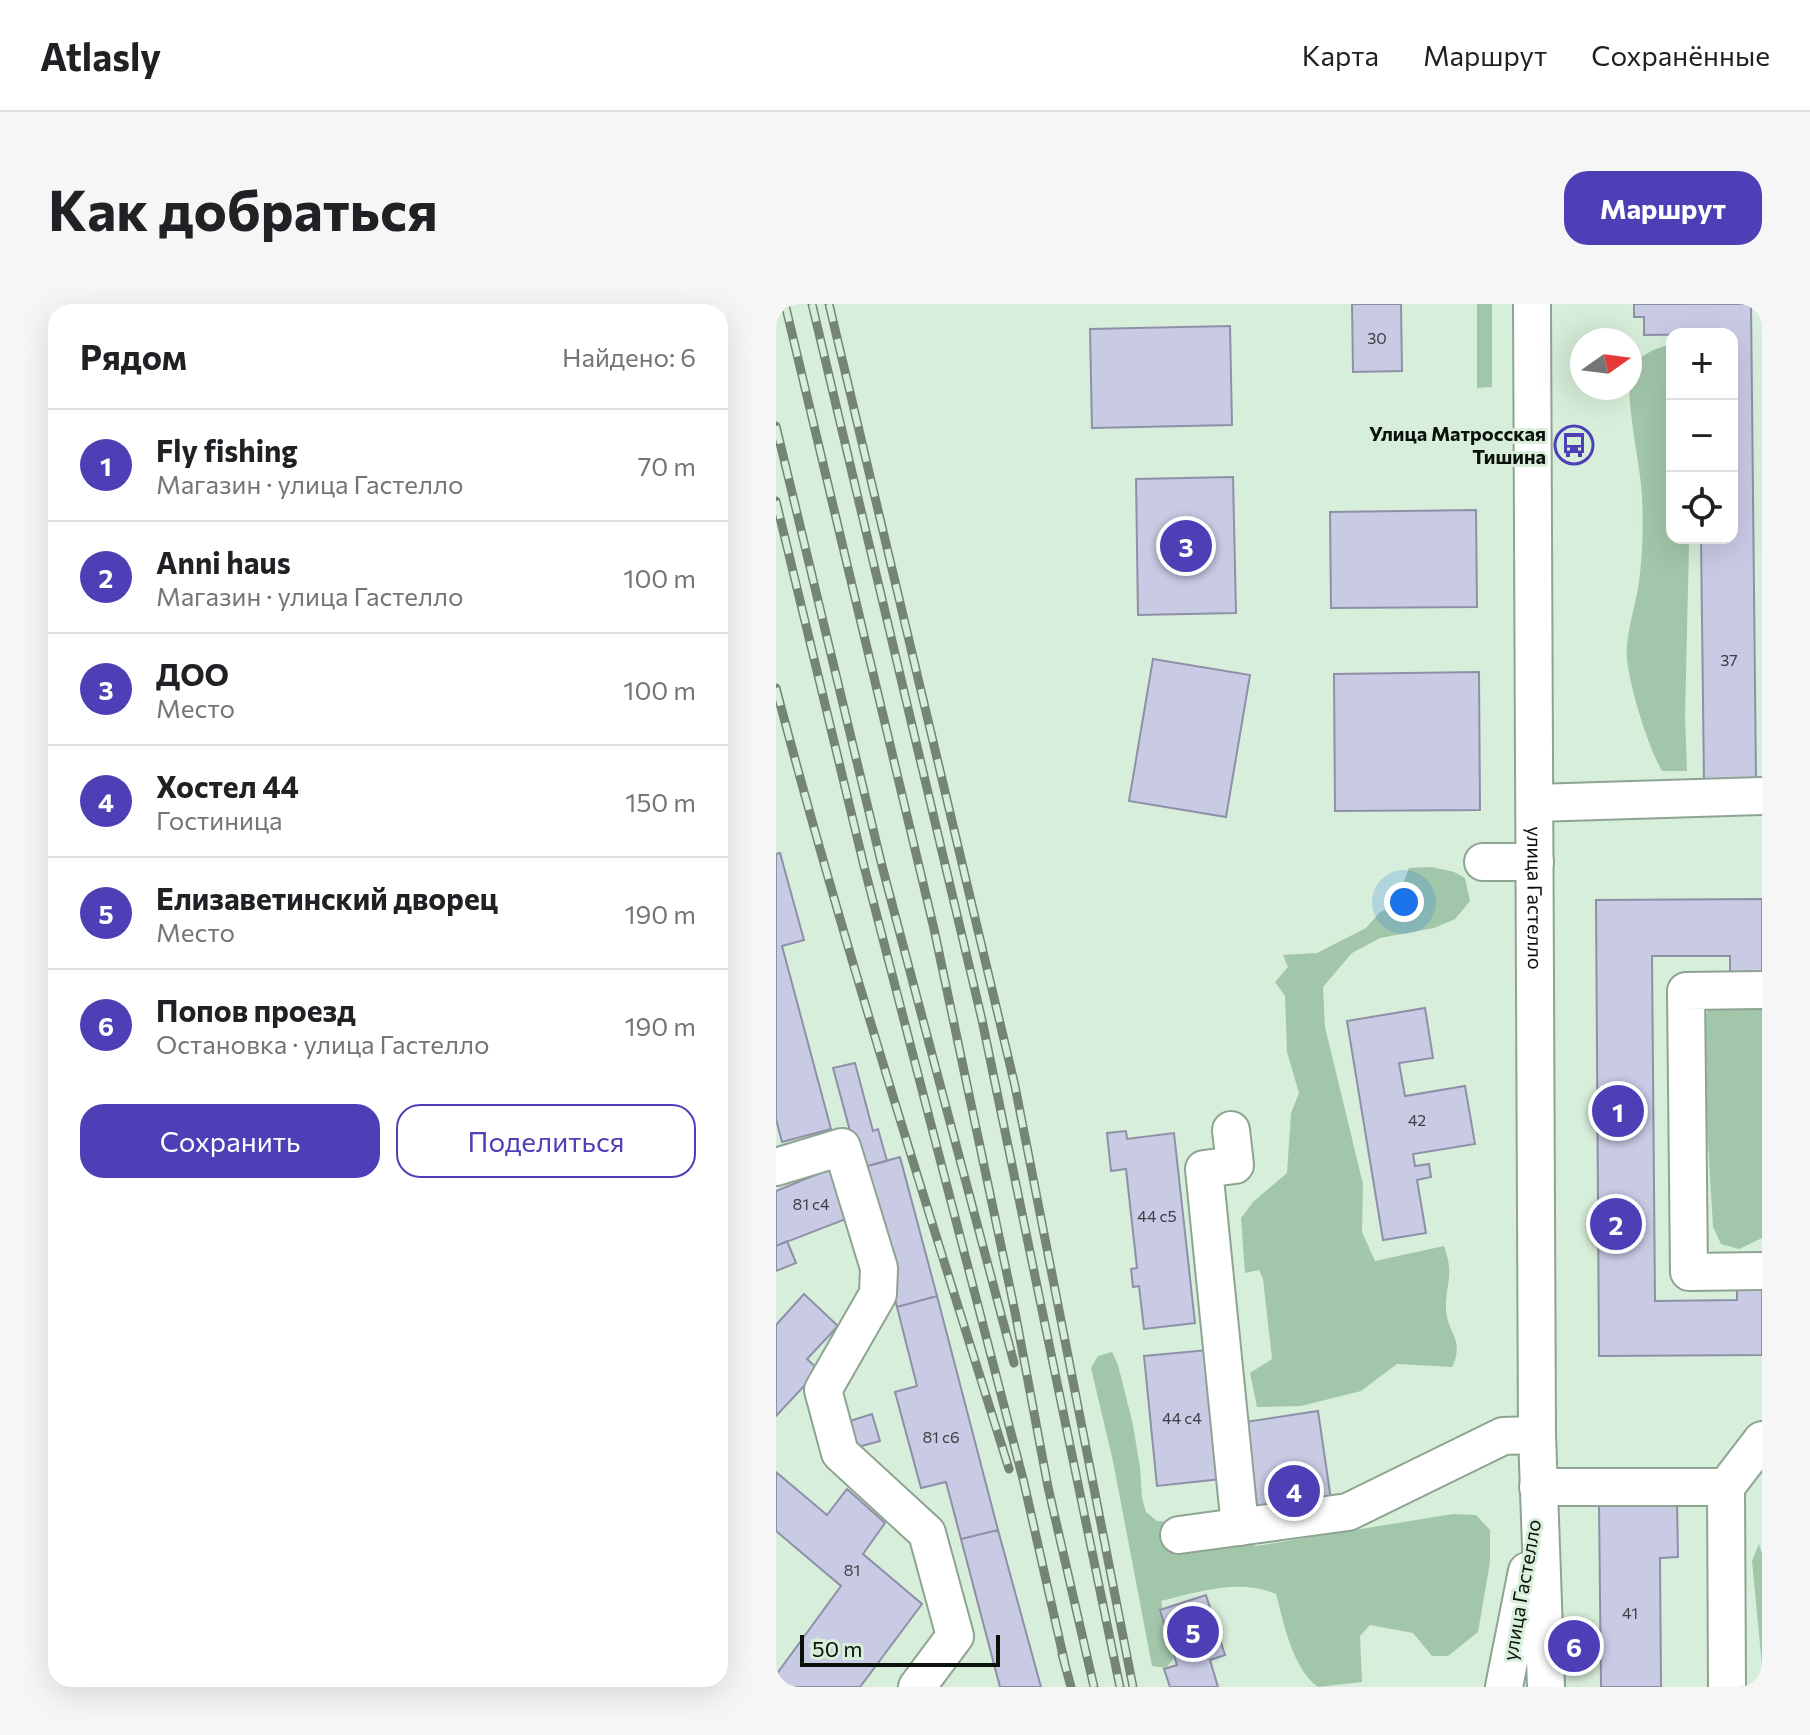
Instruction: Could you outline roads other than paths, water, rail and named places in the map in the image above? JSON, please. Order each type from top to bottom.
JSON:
[{"type":"street","name":"улица Гастелло","points":[[1532,304],[1537,1435],[1546,1687]]},
{"type":"street","points":[[1535,803],[1762,796]]},
{"type":"street","points":[[1483,862],[1535,862]]},
{"type":"street","points":[[1762,990],[1686,991],[1689,1272],[1762,1271]]},
{"type":"street","points":[[1231,1130],[1235,1165],[1204,1169],[1240,1527]]},
{"type":"street","points":[[776,1167],[842,1147],[879,1268],[878,1294],[823,1390],[840,1453],[927,1533],[955,1636],[917,1687]]},
{"type":"street","points":[[1179,1535],[1348,1512],[1503,1436],[1537,1435]]},
{"type":"street","points":[[1727,1687],[1726,1487],[1762,1440]]},
{"type":"street","points":[[1538,1490],[1726,1487]]},
{"type":"street","name":"улица Гастелло","points":[[1504,1687],[1527,1577],[1538,1490]]},
{"type":"railway","points":[[785,304],[934,929],[1015,1312],[1048,1487],[1094,1687]]},
{"type":"railway","points":[[812,304],[982,1020],[1120,1687]]},
{"type":"railway","points":[[829,304],[1015,1086],[1133,1687]]},
{"type":"railway","points":[[776,426],[882,866],[1014,1363]]},
{"type":"railway","points":[[776,501],[865,870],[1024,1483],[1065,1664]]},
{"type":"railway","points":[[776,688],[859,982],[1009,1469]]},
{"type":"railway","points":[[1062,1654],[1071,1687]]},
{"type":"place","name":"Улица Матросская Тишина","points":[[1574,445]]},
{"type":"place","name":"ДОО","points":[[1186,546]]},
{"type":"place","name":"Fly fishing","points":[[1618,1111]]},
{"type":"place","name":"Anni haus","points":[[1616,1224]]},
{"type":"place","name":"Хостел 44","points":[[1294,1491]]},
{"type":"place","name":"Елизаветинский дворец","points":[[1193,1632]]},
{"type":"place","name":"Попов проезд","points":[[1574,1646]]}]
